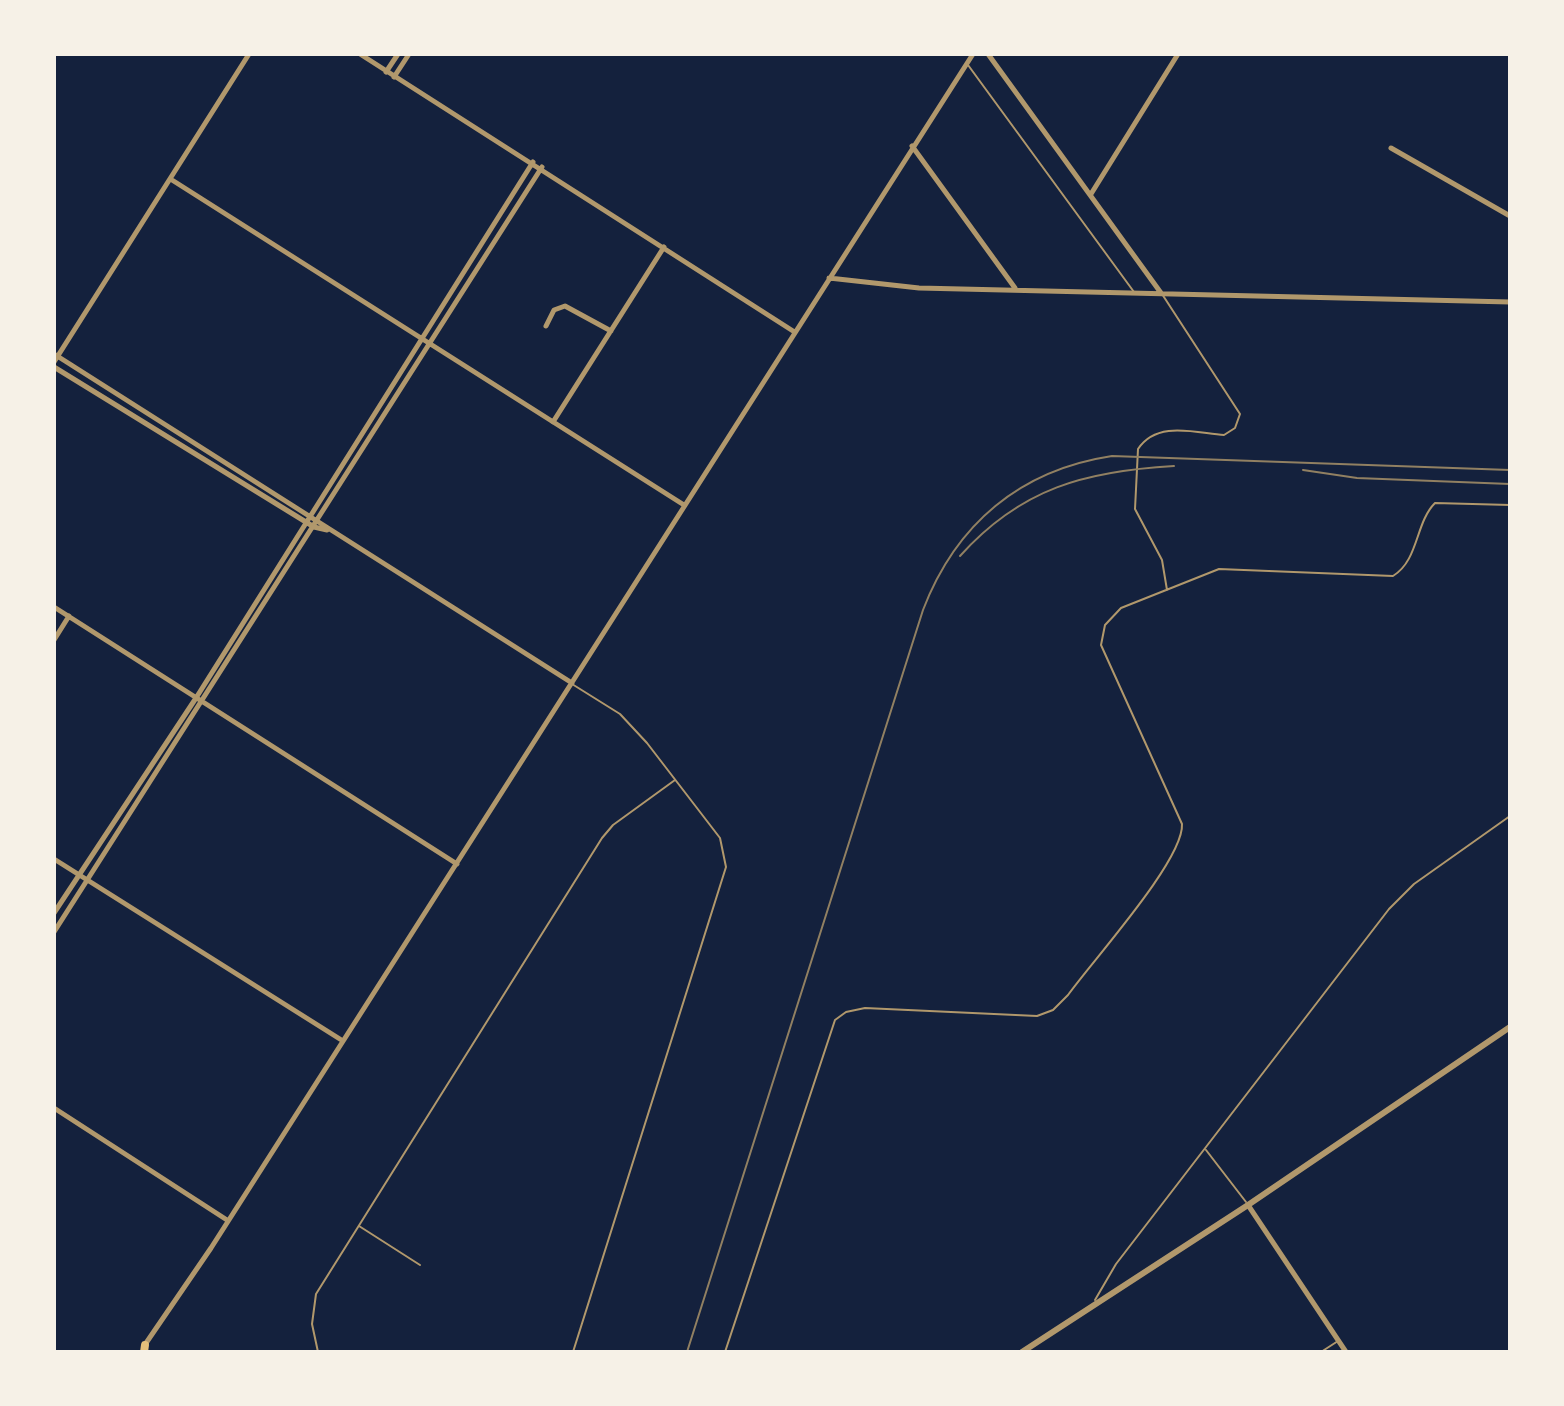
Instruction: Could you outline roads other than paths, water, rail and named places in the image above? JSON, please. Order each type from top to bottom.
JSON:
[{"type":"street","points":[[249,54],[172,180],[56,355],[54,364],[306,523],[328,531]]},
{"type":"street","points":[[360,54],[542,167],[793,331]]},
{"type":"street","points":[[386,72],[398,54]]},
{"type":"street","points":[[394,77],[409,54]]},
{"type":"street","points":[[143,1350],[973,54]]},
{"type":"street","points":[[988,54],[1161,293]]},
{"type":"street","points":[[1091,194],[1178,54]]},
{"type":"street","points":[[912,146],[1015,288]]},
{"type":"street","points":[[1391,148],[1510,216]]},
{"type":"street","points":[[54,913],[196,698],[533,162]]},
{"type":"street","points":[[54,932],[542,167]]},
{"type":"street","points":[[172,180],[684,505]]},
{"type":"street","points":[[553,422],[664,247]]},
{"type":"street","points":[[829,278],[919,288],[1510,302]]},
{"type":"street","points":[[546,326],[554,310],[565,306],[611,331]]},
{"type":"street","points":[[56,355],[311,515],[328,531],[572,683]]},
{"type":"street","points":[[54,607],[457,864]]},
{"type":"street","points":[[54,640],[69,616]]},
{"type":"street","points":[[54,859],[343,1041]]},
{"type":"street","points":[[1022,1352],[1248,1205],[1510,1027]]},
{"type":"street","points":[[54,1108],[227,1220]]},
{"type":"street","points":[[1248,1205],[1346,1352]]},
{"type":"lane","points":[[967,64],[1134,292]]},
{"type":"lane","points":[[1161,293],[1178,324],[1238,408],[1238,423],[1224,435],[1186,429],[1148,438],[1138,449],[1135,509],[1162,560],[1167,590]]},
{"type":"lane","points":[[725,1352],[835,1020],[846,1012],[865,1008],[1019,1017],[1044,1015],[1068,995],[1166,869],[1180,841],[1182,824],[1105,658],[1101,640],[1105,625],[1115,612],[1229,568],[1393,576],[1409,560],[1426,516],[1435,503],[1510,505]]},
{"type":"lane","points":[[572,683],[632,725],[724,847],[724,880],[663,1060],[573,1352]]},
{"type":"lane","points":[[318,1352],[312,1324],[312,1305],[358,1225],[602,838],[613,825],[675,780]]},
{"type":"lane","points":[[1094,1305],[1116,1264],[1400,897],[1510,816]]},
{"type":"lane","points":[[1206,1149],[1248,1205]]},
{"type":"lane","points":[[358,1225],[420,1265]]},
{"type":"lane","points":[[1321,1352],[1339,1341]]},
{"type":"railway","points":[[687,1352],[923,610],[937,579],[973,527],[1020,488],[1079,463],[1112,456],[1510,470]]},
{"type":"railway","points":[[960,556],[1007,514],[1057,487],[1112,473],[1174,466]]},
{"type":"railway","points":[[1303,470],[1357,478],[1510,484]]}]
